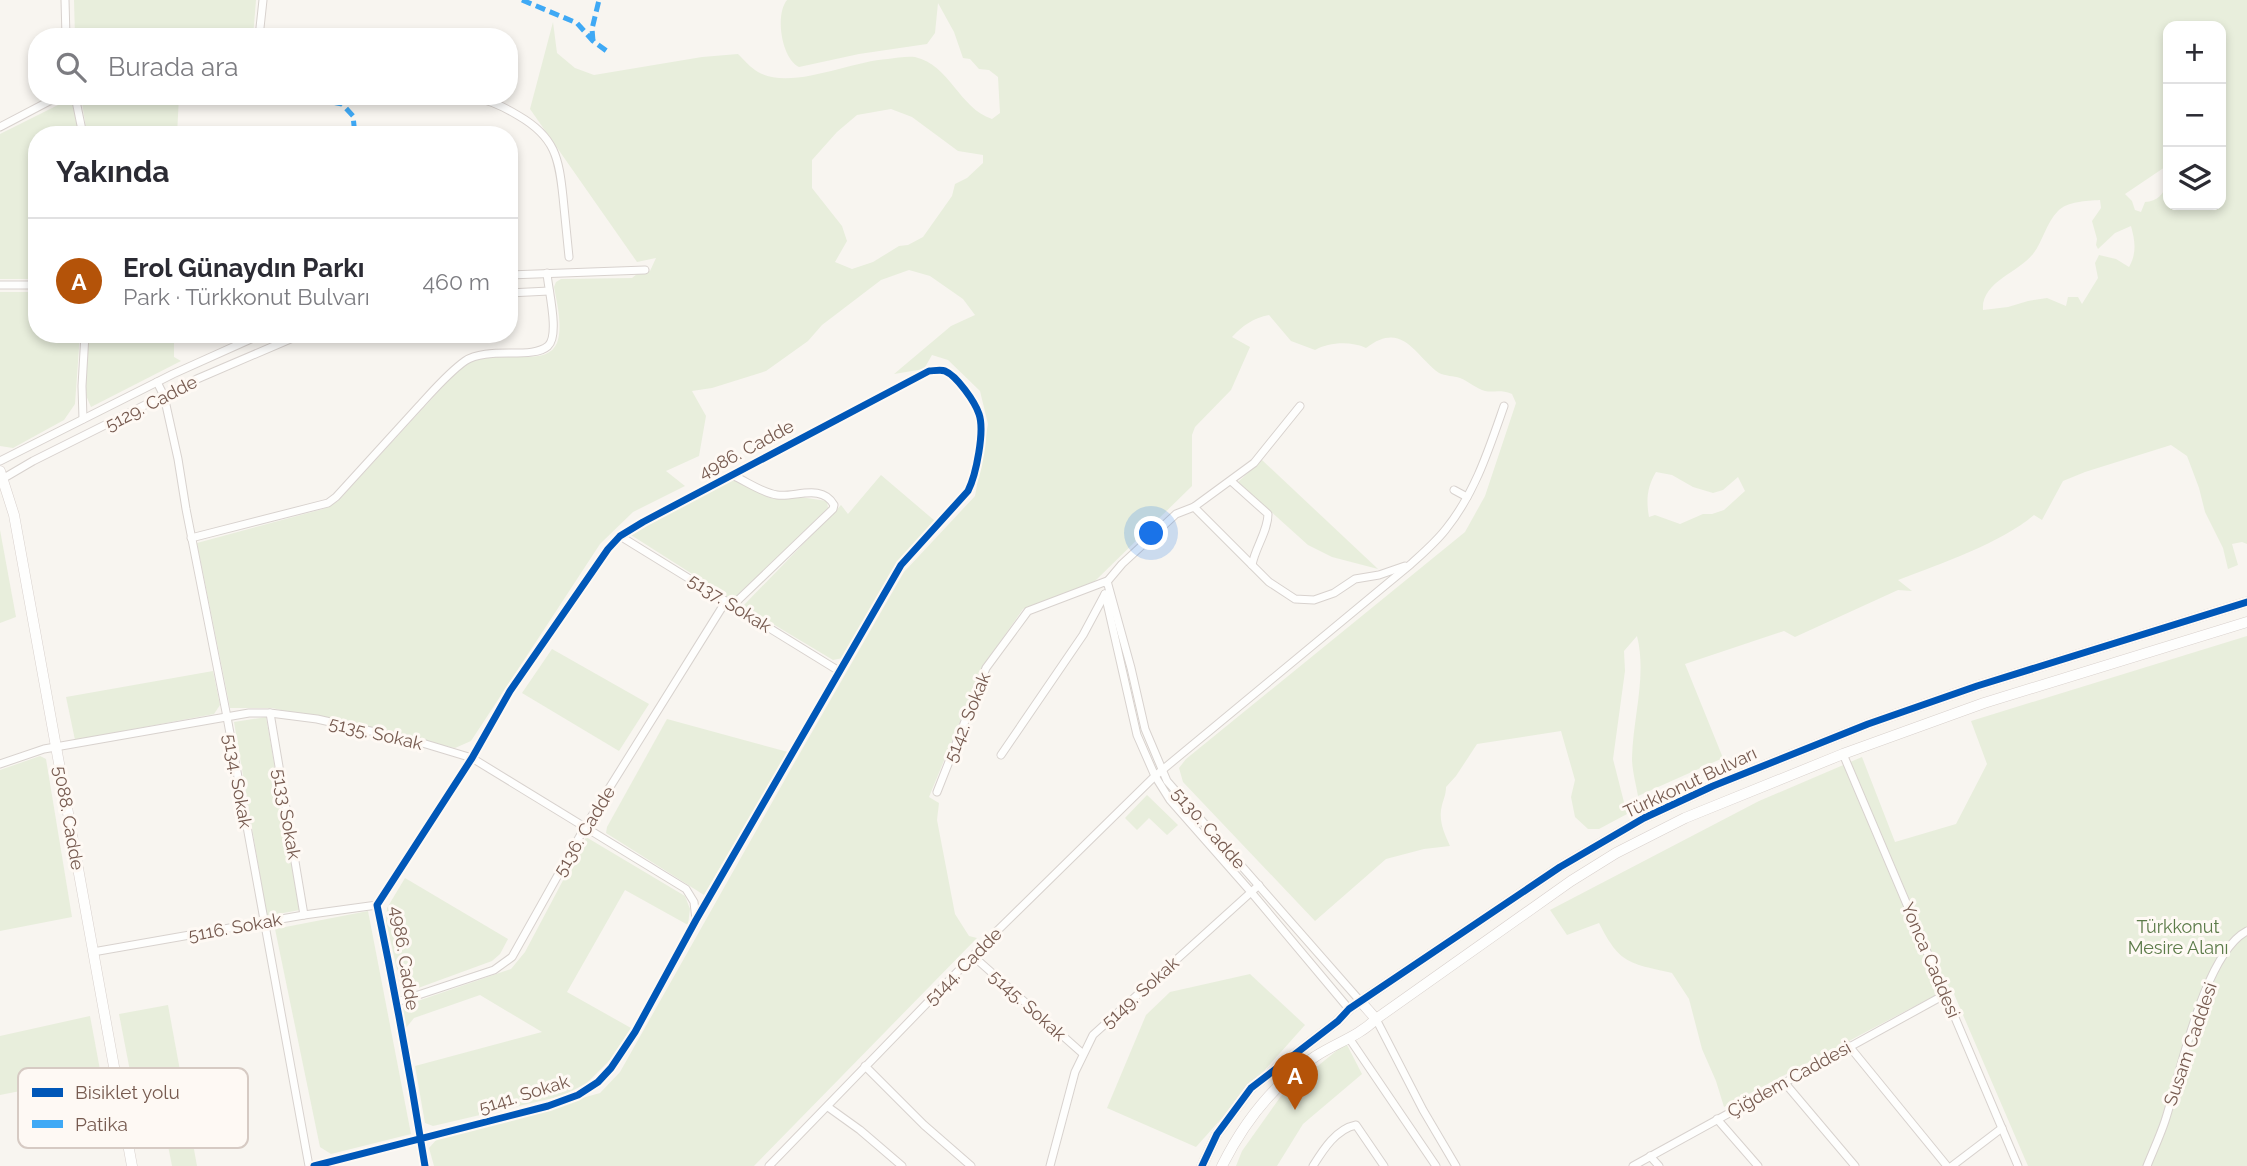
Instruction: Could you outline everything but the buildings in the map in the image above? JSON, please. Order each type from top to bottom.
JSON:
[{"type":"street","points":[[65,0],[66,28]]},
{"type":"street","points":[[261,28],[263,0]]},
{"type":"street","points":[[0,127],[42,105]]},
{"type":"street","points":[[77,105],[81,126]]},
{"type":"street","points":[[499,105],[536,126],[551,144],[560,165],[569,257]]},
{"type":"street","points":[[518,275],[645,270]]},
{"type":"street","points":[[191,538],[327,503],[336,497],[464,361],[481,354],[530,351],[547,347],[553,328],[547,273]]},
{"type":"street","points":[[0,285],[28,285]]},
{"type":"street","points":[[518,293],[549,291]]},
{"type":"street","points":[[83,419],[84,343]]},
{"type":"street","name":"5129. Cadde","points":[[0,461],[157,382],[242,343]]},
{"type":"street","name":"5129. Cadde","points":[[2,475],[197,379],[281,343]]},
{"type":"street","name":"4986. Cadde","points":[[425,1166],[397,1002],[377,905],[472,758],[526,666],[620,536],[929,371],[945,371],[960,382],[979,414],[981,427],[974,479],[968,491],[901,565],[696,920]]},
{"type":"street","name":"5134. Sokak","points":[[157,382],[164,396],[178,458],[311,1166]]},
{"type":"street","points":[[1001,755],[1083,635],[1105,594],[1107,581],[1176,514],[1194,507],[1254,463],[1300,406]]},
{"type":"street","name":"5144. Cadde","points":[[769,1166],[973,956],[1155,776],[1411,564],[1447,528],[1485,463],[1504,406]]},
{"type":"street","name":"5088. Cadde","points":[[2,475],[14,515],[114,1068]]},
{"type":"street","name":"5136. Cadde","points":[[397,1002],[494,970],[512,957],[585,827],[730,603],[833,509],[831,500],[812,493],[776,495],[732,475]]},
{"type":"street","points":[[1231,481],[1268,514],[1268,523],[1255,550],[1252,565]]},
{"type":"street","points":[[1454,490],[1467,497]]},
{"type":"street","points":[[1194,507],[1252,565],[1282,592],[1296,599],[1314,600],[1334,593],[1355,579],[1379,575],[1411,564]]},
{"type":"street","name":"5137. Sokak","points":[[620,536],[839,671]]},
{"type":"street","name":"5130. Cadde","points":[[1107,581],[1145,729],[1162,771],[1174,790],[1361,1002]]},
{"type":"street","name":"5142. Sokak","points":[[937,792],[986,668],[1028,611],[1107,581]]},
{"type":"street","name":"5130. Cadde","points":[[1105,594],[1137,735],[1155,776],[1170,800],[1349,1009]]},
{"type":"street","name":"Türkkonut Bulvarı","points":[[1202,1166],[1217,1134],[1251,1088],[1339,1021],[1349,1009],[1560,867],[1644,818],[1713,786],[1868,724],[2247,602]]},
{"type":"street","name":"Türkkonut Bulvarı","points":[[1222,1166],[1233,1144],[1261,1103],[1299,1067],[1364,1030],[1571,881],[1616,853],[1713,806],[1843,754],[1984,704],[2247,622]]},
{"type":"street","name":"5135. Sokak","points":[[0,764],[56,747],[227,717],[270,713],[330,722],[419,742],[472,758],[686,889],[694,902],[696,920]]},
{"type":"street","name":"5133 Sokak","points":[[270,713],[304,915]]},
{"type":"street","name":"Yonca Caddesi","points":[[1843,754],[2018,1166]]},
{"type":"street","name":"5149. Sokak","points":[[1050,1166],[1074,1072],[1093,1035],[1259,885]]},
{"type":"street","name":"5116. Sokak","points":[[93,952],[377,905]]},
{"type":"street","name":"5141. Sokak","points":[[311,1166],[548,1106],[578,1095],[598,1082],[611,1068],[635,1032],[696,920]]},
{"type":"street","name":"Susam Caddesi","points":[[2147,1166],[2165,1119],[2202,1001],[2222,956],[2236,936],[2247,931]]},
{"type":"street","name":"5145. Sokak","points":[[973,956],[1082,1053]]},
{"type":"street","name":"Çiğdem Caddesi","points":[[1633,1166],[1946,994]]},
{"type":"street","points":[[1361,1002],[1376,1019],[1423,1110],[1456,1166]]},
{"type":"street","points":[[1339,1021],[1436,1166]]},
{"type":"street","points":[[1849,1046],[1950,1166],[2002,1128]]},
{"type":"street","points":[[865,1066],[971,1166]]},
{"type":"street","points":[[1784,1082],[1855,1166]]},
{"type":"street","points":[[828,1107],[902,1166]]},
{"type":"street","points":[[1717,1119],[1758,1166]]},
{"type":"street","points":[[1312,1166],[1327,1143],[1351,1125],[1356,1125],[1384,1166]]},
{"type":"street","name":"5088. Cadde","points":[[129,1148],[132,1166]]},
{"type":"street","points":[[1650,1156],[1659,1166]]},
{"type":"green space","points":[[74,0],[256,0],[254,28],[75,28]]},
{"type":"green space","points":[[787,0],[2247,0],[2247,544],[2232,544],[2238,565],[2228,569],[2223,548],[2205,512],[2187,456],[2171,445],[2063,481],[2042,520],[2034,515],[1988,544],[1898,580],[1912,591],[1898,590],[1795,637],[1784,631],[1685,664],[1723,758],[1638,796],[1632,758],[1641,666],[1637,636],[1624,651],[1625,671],[1613,759],[1627,814],[1599,829],[1588,829],[1575,817],[1571,797],[1575,780],[1561,731],[1477,744],[1446,787],[1441,821],[1450,846],[1424,849],[1386,859],[1315,921],[1183,782],[1179,768],[1186,759],[1465,532],[1485,496],[1516,403],[1512,394],[1485,391],[1460,378],[1439,373],[1407,343],[1399,339],[1379,340],[1366,348],[1340,343],[1315,350],[1291,341],[1269,315],[1258,318],[1232,337],[1250,347],[1231,390],[1195,427],[1192,435],[1192,486],[1093,583],[1023,609],[983,666],[929,797],[939,803],[937,820],[955,914],[969,936],[977,938],[754,1166],[434,1166],[429,1148],[437,1139],[600,1093],[620,1072],[904,572],[975,496],[988,424],[980,391],[948,360],[932,355],[924,369],[894,374],[951,326],[975,315],[963,299],[930,276],[909,270],[881,280],[822,325],[808,341],[766,371],[712,388],[692,391],[706,416],[699,456],[666,471],[685,486],[633,512],[600,544],[471,741],[455,748],[272,708],[230,708],[197,543],[323,509],[338,501],[460,368],[485,355],[535,357],[552,350],[557,343],[559,330],[554,287],[556,282],[561,279],[632,278],[650,271],[656,258],[637,262],[530,109],[553,22],[557,53],[575,68],[594,75],[702,57],[738,54],[758,72],[787,78],[804,77],[873,61],[915,57],[937,69],[981,114],[992,119],[1000,113],[998,77],[989,70],[979,69],[970,59],[963,58],[954,32],[938,3],[935,33],[927,44],[859,54],[799,67],[784,46],[781,15]],"holes":[[[891,109],[912,117],[958,151],[983,155],[983,163],[967,178],[955,184],[952,196],[923,237],[908,245],[899,246],[873,262],[852,269],[835,262],[847,241],[842,226],[812,188],[812,160],[837,132],[857,115]],[[2100,200],[2101,208],[2092,221],[2096,245],[2098,249],[2115,233],[2131,226],[2135,247],[2129,267],[2116,259],[2099,255],[2095,263],[2098,278],[2082,304],[2078,297],[2068,297],[2066,306],[2047,298],[1983,310],[1988,292],[2033,254],[2058,211],[2072,203]],[[1656,472],[1672,475],[1693,487],[1713,493],[1723,490],[1738,477],[1745,491],[1724,510],[1703,514],[1680,524],[1655,515],[1649,517],[1648,494]]]},
{"type":"green space","points":[[58,105],[74,105],[78,126],[28,126],[28,279],[0,279],[0,134]]},
{"type":"green space","points":[[82,105],[179,105],[177,126],[86,126]]},
{"type":"green space","points":[[0,292],[28,292],[28,343],[79,343],[75,404],[64,420],[13,448],[0,446]]},
{"type":"green space","points":[[88,343],[174,343],[174,357],[181,361],[91,407],[85,393]]},
{"type":"green space","points":[[1262,460],[1378,569],[1332,557],[1308,545],[1238,482]]},
{"type":"green space","points":[[881,475],[935,521],[892,570],[843,658],[833,660],[743,606],[841,505],[848,514]]},
{"type":"green space","points":[[731,479],[770,498],[800,497],[827,501],[828,508],[733,600],[631,535]]},
{"type":"green space","points":[[0,530],[16,617],[0,623]]},
{"type":"green space","name":"Türkkonut Mesire Alanı","points":[[2247,636],[2247,1166],[2028,1166],[1951,987],[1724,1107],[1702,1049],[1689,999],[1672,973],[1636,964],[1620,955],[1599,923],[1567,935],[1550,910],[1759,801],[1862,757],[1895,842],[1956,824],[1987,764],[1971,721]]},
{"type":"green space","points":[[552,649],[649,704],[619,751],[522,693]]},
{"type":"green space","points":[[213,671],[220,705],[214,714],[75,740],[66,697]]},
{"type":"green space","points":[[266,717],[300,910],[267,916],[234,722]]},
{"type":"green space","points":[[667,719],[788,752],[704,895],[606,833]]},
{"type":"green space","points":[[40,756],[46,759],[72,917],[0,931],[0,770]]},
{"type":"green space","points":[[1147,795],[1178,825],[1167,835],[1149,818],[1137,830],[1125,818]]},
{"type":"green space","points":[[586,837],[685,896],[690,909],[688,925],[625,890],[567,992],[631,1028],[610,1060],[587,1083],[562,1096],[433,1126],[425,1123],[415,1066],[542,1032],[480,995],[414,1018],[406,1028],[402,1008],[511,969],[525,952]]},
{"type":"green space","points":[[405,878],[508,939],[500,954],[492,961],[410,991],[402,991],[386,921],[387,908]]},
{"type":"green space","points":[[368,911],[411,1134],[331,1154],[320,1147],[275,929]]},
{"type":"green space","points":[[1250,974],[1305,1025],[1196,1147],[1107,1108],[1146,1015],[1170,992]]},
{"type":"green space","points":[[168,1005],[180,1068],[129,1068],[119,1014]]},
{"type":"green space","points":[[90,1016],[100,1068],[18,1068],[18,1091],[0,1095],[0,1036]]},
{"type":"green space","points":[[1346,1043],[1362,1074],[1303,1124],[1277,1166],[1236,1166],[1242,1151],[1281,1096]]},
{"type":"green space","points":[[169,1148],[194,1148],[197,1166],[172,1166]]},
{"type":"marked path","points":[[522,0],[577,23],[593,41],[608,52]]},
{"type":"marked path","points":[[593,41],[592,29],[599,0]]},
{"type":"marked path","points":[[343,105],[353,116],[354,126]]},
{"type":"cycle path","points":[[314,1166],[548,1106],[578,1095],[598,1082],[611,1068],[635,1032],[696,920],[901,565],[968,491],[979,453],[981,422],[970,396],[950,374],[941,370],[929,371],[620,536],[608,549],[510,691],[472,758],[377,905],[420,1133],[425,1166]]},
{"type":"cycle path","points":[[1202,1166],[1217,1134],[1251,1088],[1338,1021],[1349,1009],[1560,867],[1644,818],[1713,786],[1868,724],[1977,686],[2247,602]]},
{"type":"place","name":"Erol Günaydın Parkı","points":[[1295,1110]]}]
